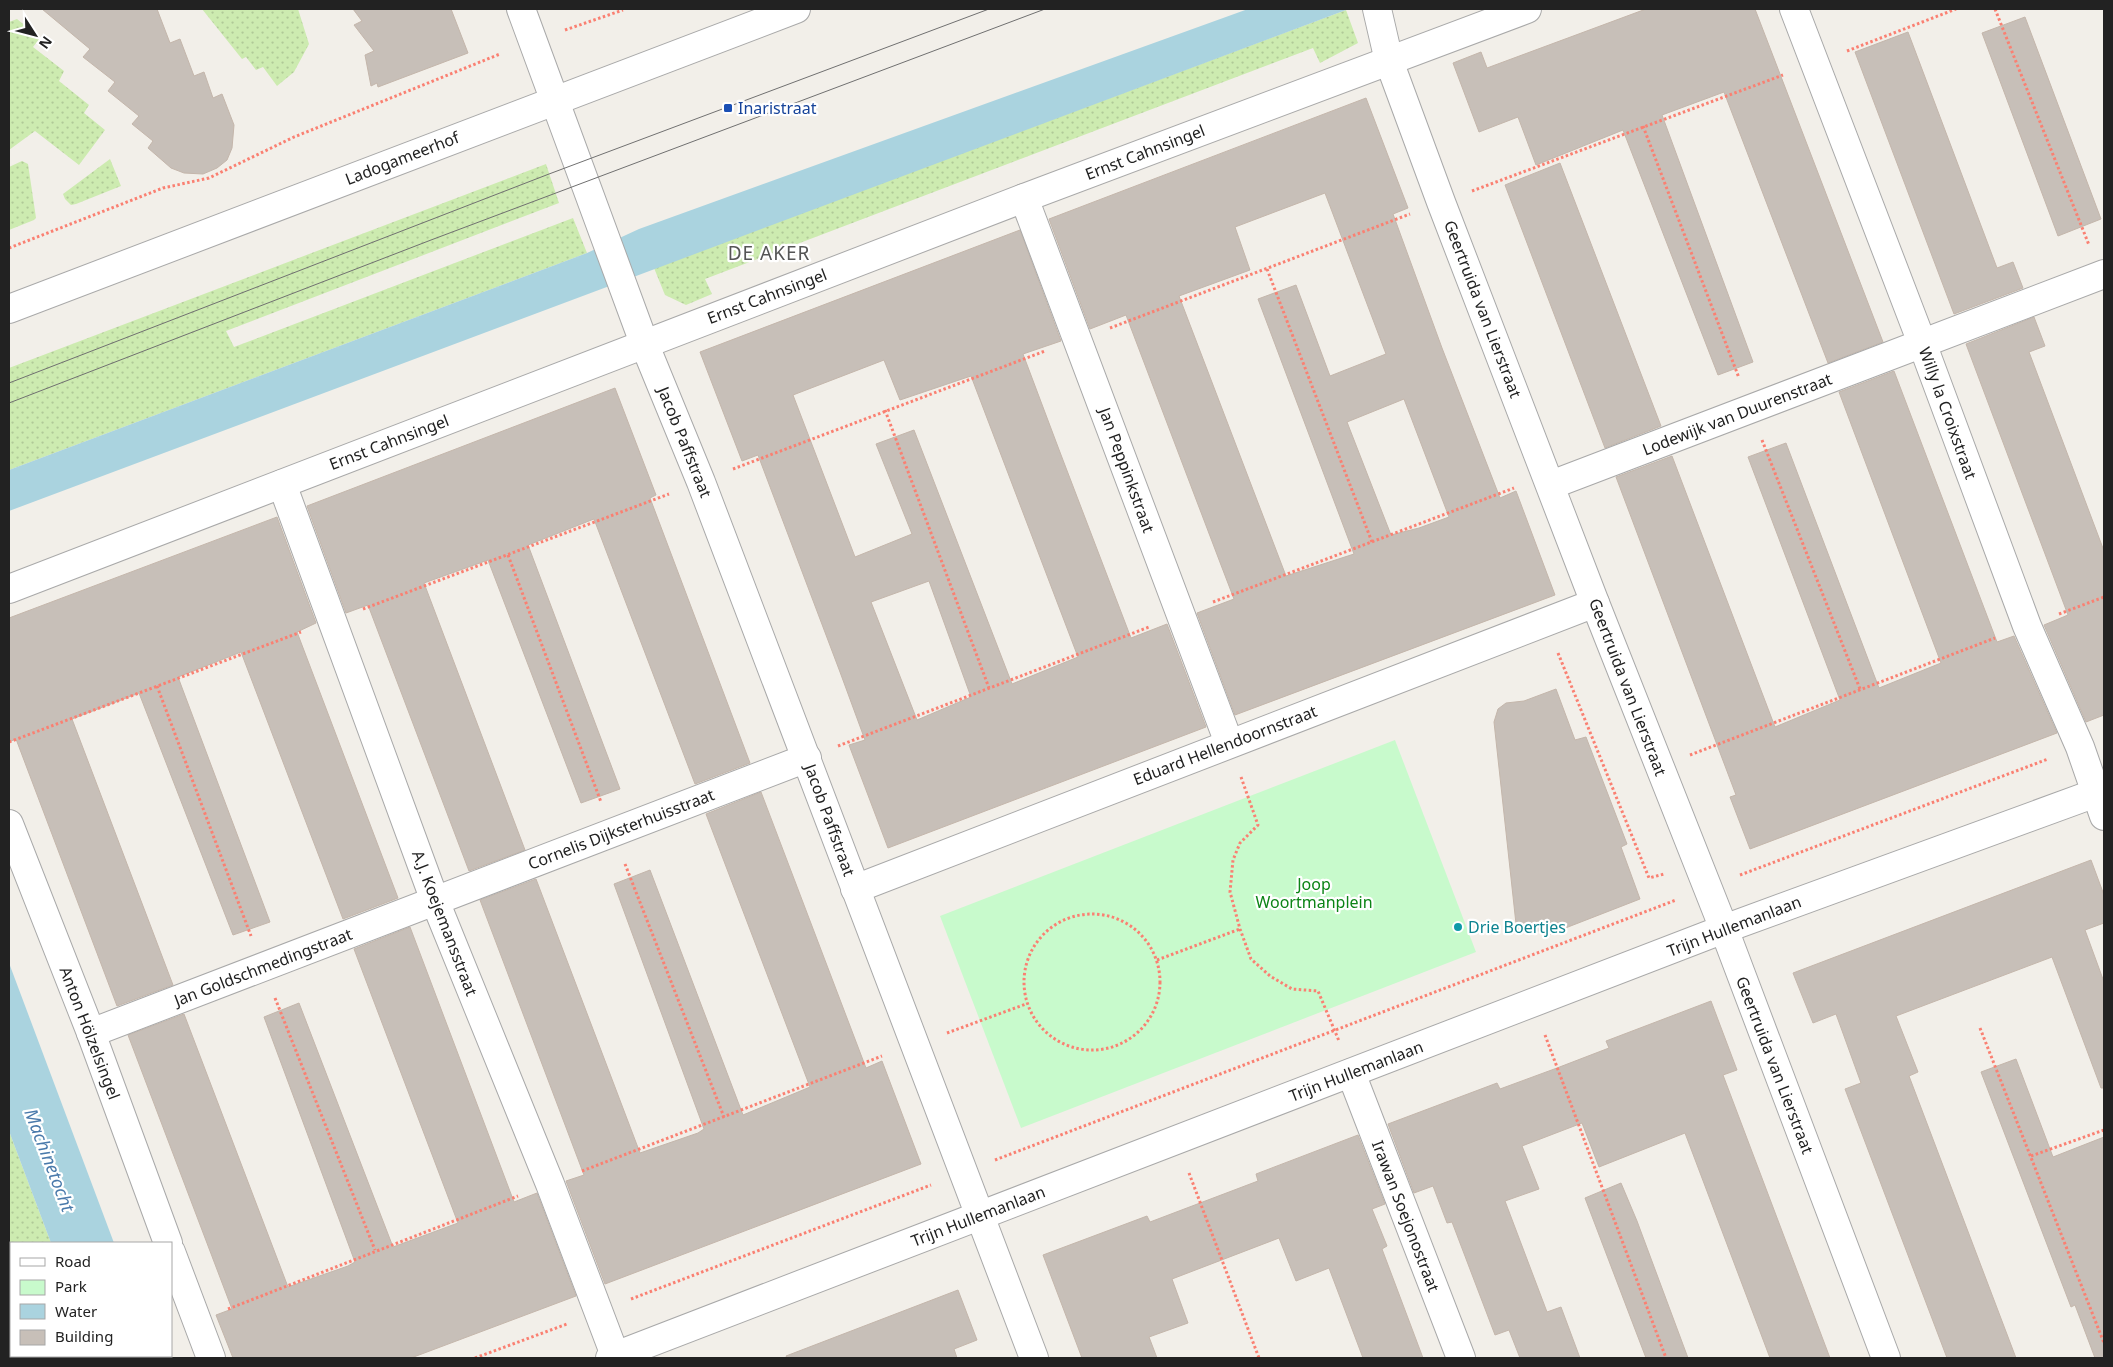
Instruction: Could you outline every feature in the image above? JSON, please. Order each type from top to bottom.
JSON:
[{"type":"street","points":[[521,9],[555,100]]},
{"type":"street","name":"Ladogameerhof","points":[[9,309],[796,9]]},
{"type":"street","name":"Ernst Cahnsingel","points":[[9,589],[644,343],[1527,9]]},
{"type":"street","name":"Willy la Croixstraat","points":[[1794,9],[1922,343],[2027,626],[2102,800]]},
{"type":"street","name":"Geertruida van Lierstraat","points":[[1378,11],[1389,61],[1442,202],[1595,603],[1724,930],[1886,1358]]},
{"type":"street","name":"Jacob Paffstraat","points":[[555,100],[644,343],[701,482],[1034,1358]]},
{"type":"street","name":"Jan Peppinkstraat","points":[[1024,198],[1229,743]]},
{"type":"street","name":"Lodewijk van Duurenstraat","points":[[1551,485],[2102,274]]},
{"type":"street","name":"A.J. Koejemansstraat","points":[[282,484],[435,901],[550,1184],[614,1358]]},
{"type":"street","name":"Eduard Hellendoornstraat","points":[[855,889],[1595,603]]},
{"type":"street","name":"Cornelis Dijksterhuisstraat","points":[[435,901],[807,758]]},
{"type":"street","name":"Trijn Hullemanlaan","points":[[614,1358],[1724,930],[2102,800]]},
{"type":"street","name":"Anton Hölzelsingel","points":[[9,824],[91,1033],[168,1242]]},
{"type":"street","name":"Jan Goldschmedingstraat","points":[[91,1033],[435,901]]},
{"type":"street","name":"Irawan Soejonostraat","points":[[1351,1073],[1461,1358]]},
{"type":"street","points":[[172,1255],[210,1358]]},
{"type":"path","points":[[1442,202],[1643,126],[1816,64],[1956,9]]},
{"type":"path","points":[[1995,9],[2102,274]]},
{"type":"path","points":[[9,248],[163,188],[210,178],[294,137],[533,41],[623,10]]},
{"type":"path","points":[[1643,126],[1750,409],[1860,689]]},
{"type":"path","points":[[1267,269],[1372,542]]},
{"type":"path","points":[[885,410],[989,688]]},
{"type":"path","points":[[1659,767],[2104,597]]},
{"type":"path","points":[[1546,622],[1649,878],[1702,876]]},
{"type":"path","points":[[1229,743],[1258,825],[1240,843],[1233,860],[1230,892],[1240,929],[1251,959],[1270,976],[1292,989],[1318,992],[1351,1073]]},
{"type":"path","points":[[475,1358],[1334,1030],[1702,876],[2080,747]]},
{"type":"path","points":[[1081,914],[1103,914],[1131,926],[1144,936],[1157,960],[1160,991],[1155,1010],[1142,1029],[1122,1044],[1107,1050],[1075,1050],[1052,1039],[1039,1027],[1026,1004],[1023,972],[1030,950],[1047,930],[1068,917],[1081,914]]},
{"type":"path","points":[[1157,960],[1240,929]]},
{"type":"path","points":[[914,1044],[1026,1004]]},
{"type":"path","points":[[1980,1028],[2104,1344]]},
{"type":"path","points":[[1544,1035],[1666,1358]]},
{"type":"path","points":[[2031,1156],[2104,1130]]},
{"type":"path","points":[[1189,1173],[1258,1358]]},
{"type":"green space","points":[[202,9],[298,9],[309,44],[294,72],[277,86],[263,67],[256,70],[246,57],[242,59]]},
{"type":"green space","points":[[1346,10],[1358,43],[1320,63],[1313,48],[705,279],[712,294],[686,305],[665,295],[654,268]]},
{"type":"green space","points":[[17,19],[40,38],[33,47],[64,71],[59,81],[89,105],[84,113],[105,130],[79,165],[35,131],[9,150],[9,22]]},
{"type":"green space","points":[[110,159],[121,186],[71,205],[63,194]]},
{"type":"green space","points":[[22,161],[28,164],[36,218],[9,230],[9,167]]},
{"type":"green space","points":[[546,164],[559,203],[226,331],[234,347],[573,218],[587,253],[9,470],[9,368]]},
{"type":"green space","name":"Joop Woortmanplein","points":[[1395,740],[1476,952],[1021,1128],[940,916]]},
{"type":"green space","points":[[9,1131],[51,1242],[10,1242],[10,1249]]},
{"type":"water","points":[[1248,9],[1346,10],[9,511],[9,470],[587,253],[639,229]]},
{"type":"water","name":"Machinetocht","points":[[9,963],[114,1242],[51,1242],[9,1131]]},
{"type":"building","points":[[42,9],[157,9],[170,43],[180,39],[194,76],[204,72],[213,98],[222,94],[234,125],[232,148],[227,160],[217,168],[203,174],[184,173],[171,168],[148,148],[153,141],[132,124],[139,116],[108,91],[115,82],[83,57],[90,49]]},
{"type":"building","points":[[353,9],[451,9],[468,53],[378,87],[377,83],[371,86],[365,55],[374,51],[354,25],[362,21]]},
{"type":"building","points":[[1646,9],[1755,9],[1883,342],[1828,363],[1724,92],[1662,115],[1753,362],[1718,375],[1623,130],[1536,165],[1518,117],[1479,132],[1453,63],[1481,52],[1487,68]]},
{"type":"building","points":[[2025,17],[2101,219],[2058,236],[1982,33]]},
{"type":"building","points":[[1908,32],[1997,268],[2013,262],[2023,288],[1954,314],[1855,52]]},
{"type":"building","points":[[1366,98],[1408,208],[1393,214],[1442,348],[1500,498],[1516,491],[1555,595],[1235,715],[1197,613],[1234,599],[1126,315],[1090,329],[1049,219]],"holes":[[[1325,193],[1386,354],[1330,376],[1296,285],[1258,299],[1354,554],[1286,576],[1179,296],[1250,270],[1235,227]],[[1404,399],[1449,517],[1419,528],[1391,535],[1347,422]]]},
{"type":"building","points":[[1560,163],[1661,426],[1605,448],[1505,185]]},
{"type":"building","points":[[1020,230],[1061,341],[1023,354],[1131,638],[1167,624],[1206,727],[888,848],[849,745],[865,740],[758,455],[742,461],[700,352]],"holes":[[[884,360],[900,400],[971,376],[1078,657],[1012,684],[914,430],[876,444],[912,534],[855,557],[793,395]],[[929,581],[971,697],[917,720],[871,602]]]},
{"type":"building","points":[[2034,317],[2045,346],[2029,352],[2104,551],[2104,715],[2086,722],[2044,625],[2068,615],[1966,344]]},
{"type":"building","points":[[1894,371],[1997,642],[2014,636],[2057,733],[1750,849],[1730,797],[1736,795],[1616,477],[1672,456],[1775,727],[1840,700],[1748,457],[1786,443],[1879,688],[1941,663],[1839,392]]},
{"type":"building","points":[[615,388],[656,495],[650,498],[750,763],[695,784],[594,519],[528,545],[620,789],[581,803],[488,560],[424,583],[525,850],[469,871],[368,605],[346,613],[307,506]]},
{"type":"building","points":[[277,517],[316,623],[297,632],[398,898],[343,919],[241,652],[178,677],[270,922],[233,935],[139,693],[72,719],[173,985],[117,1006],[16,739],[9,742],[9,618]]},
{"type":"building","points":[[1556,689],[1575,740],[1586,737],[1627,844],[1621,847],[1640,899],[1550,934],[1548,930],[1517,933],[1494,722],[1498,709],[1506,703],[1524,701]]},
{"type":"building","points":[[761,792],[866,1068],[882,1061],[921,1164],[605,1284],[566,1181],[584,1175],[480,900],[536,879],[640,1153],[698,1133],[704,1129],[614,884],[650,870],[743,1115],[810,1087],[706,814]]},
{"type":"building","points":[[2091,860],[2104,895],[2104,923],[2085,930],[2104,982],[2104,1088],[2101,1088],[2052,957],[1896,1016],[1918,1072],[1909,1076],[2016,1358],[1947,1358],[1845,1089],[1861,1083],[1836,1014],[1813,1023],[1793,973]]},
{"type":"building","points":[[410,927],[514,1202],[537,1193],[576,1296],[411,1358],[233,1358],[216,1315],[232,1309],[128,1035],[184,1014],[288,1287],[348,1266],[355,1262],[264,1017],[299,1003],[393,1247],[458,1223],[354,949]]},
{"type":"building","points":[[1711,1001],[1737,1070],[1723,1075],[1830,1358],[1770,1358],[1685,1133],[1599,1167],[1582,1123],[1522,1146],[1539,1189],[1505,1201],[1547,1312],[1561,1307],[1580,1358],[1520,1358],[1509,1330],[1495,1335],[1452,1222],[1447,1223],[1433,1186],[1414,1193],[1388,1124],[1497,1083],[1500,1089],[1557,1068],[1609,1048],[1606,1041]]},
{"type":"building","points":[[2016,1059],[2053,1157],[2104,1137],[2104,1358],[2095,1358],[2075,1305],[2071,1307],[1981,1072]]},
{"type":"building","points":[[1358,1135],[1385,1204],[1372,1209],[1387,1246],[1382,1249],[1423,1358],[1363,1358],[1329,1268],[1296,1281],[1279,1238],[1172,1279],[1188,1323],[1149,1337],[1157,1358],[1082,1358],[1043,1255],[1147,1216],[1150,1222],[1258,1181],[1256,1174]]},
{"type":"building","points":[[1621,1183],[1688,1358],[1646,1358],[1585,1198]]},
{"type":"building","points":[[958,1290],[977,1340],[954,1349],[957,1358],[787,1358],[786,1356]]},
{"type":"tram line","points":[[9,383],[549,174],[989,9]]},
{"type":"tram line","points":[[9,403],[431,240],[1045,9]]},
{"type":"place","name":"Inaristraat","points":[[728,108]]},
{"type":"place","name":"Drie Boertjes","points":[[1458,927]]},
{"type":"district","name":"DE AKER","points":[[769,253]]}]
